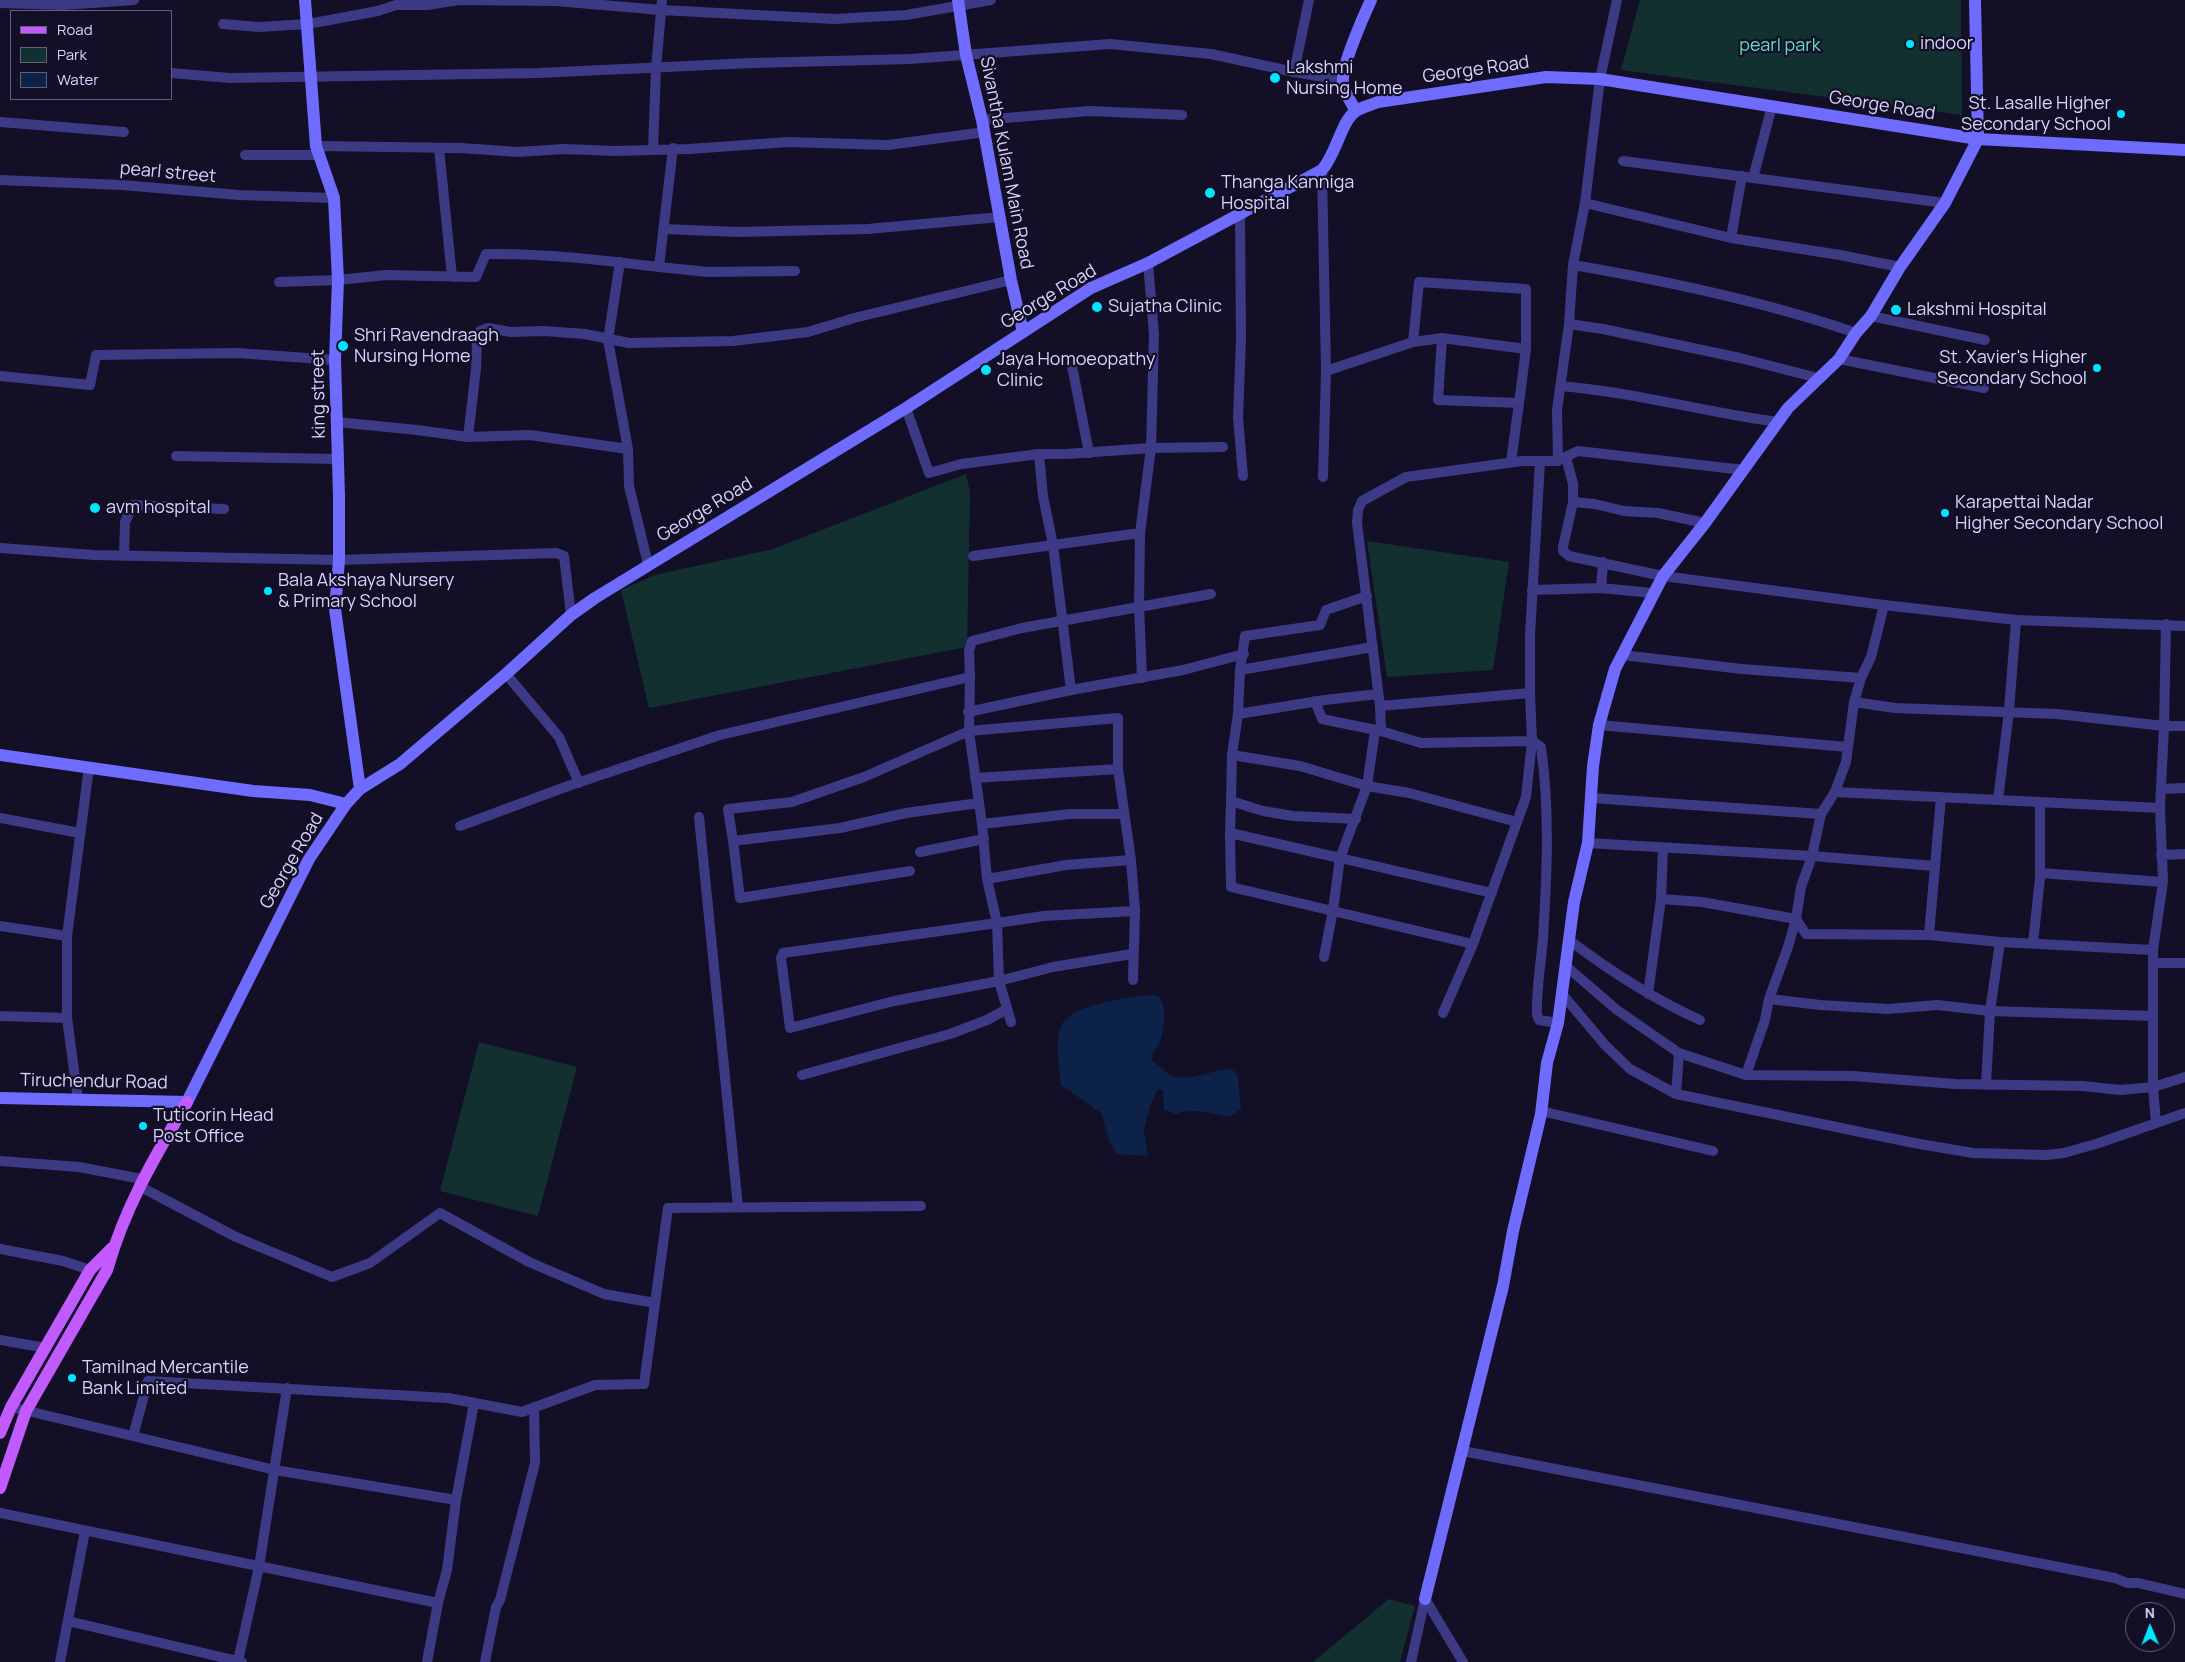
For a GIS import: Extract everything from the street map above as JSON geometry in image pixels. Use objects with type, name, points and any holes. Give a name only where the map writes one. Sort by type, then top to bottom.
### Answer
[{"type":"main road","points":[[0,1488],[26,1411],[107,1270],[114,1246],[140,1182],[186,1102]]},
{"type":"main road","points":[[0,1432],[11,1407],[90,1270],[114,1246]]},
{"type":"street","points":[[0,3],[52,8],[134,0]]},
{"type":"street","name":"king street","points":[[306,0],[310,77],[317,150],[334,198],[338,280],[335,360],[338,560],[335,609],[360,789]]},
{"type":"street","points":[[222,24],[259,27],[308,24],[378,11],[396,5],[427,5],[459,0],[661,5],[834,19],[906,15],[959,3],[991,0]]},
{"type":"street","points":[[1294,72],[1309,0]]},
{"type":"street","points":[[1356,111],[1345,92],[1342,80],[1356,33],[1372,0]]},
{"type":"street","points":[[1617,0],[1600,79],[1587,174],[1585,204],[1573,265],[1569,324],[1557,410],[1562,459],[1573,484],[1573,502],[1563,551],[1569,556],[1663,576],[1884,605],[2016,620],[2185,626]]},
{"type":"street","points":[[1410,1662],[1503,1286],[1513,1231],[1541,1111],[1547,1064],[1558,1022],[1574,902],[1588,843],[1593,766],[1599,725],[1615,668],[1663,576],[1705,523],[1788,408],[1839,359],[1856,333],[1871,316],[1900,268],[1945,203],[1978,139],[1975,0]]},
{"type":"street","name":"Sivantha Kulam Main Road","points":[[959,3],[966,55],[984,126],[1011,280],[1023,332]]},
{"type":"street","points":[[652,149],[661,5]]},
{"type":"street","points":[[172,73],[230,78],[539,74],[966,55],[1044,47],[1110,44],[1211,54],[1342,80]]},
{"type":"street","name":"George Road","points":[[186,1102],[309,859],[346,804],[360,789],[400,764],[506,674],[571,615],[648,564],[720,523],[906,408],[1091,288],[1148,263],[1240,213],[1285,192],[1322,170],[1331,160],[1346,122],[1356,111],[1378,102],[1546,77],[1600,79],[1978,139],[2185,150]]},
{"type":"street","points":[[1753,178],[1772,106]]},
{"type":"street","points":[[245,155],[317,150],[439,148],[518,152],[564,149],[615,151],[722,147],[788,142],[888,145],[984,126],[1090,111],[1182,115]]},
{"type":"street","points":[[0,122],[124,132]]},
{"type":"street","points":[[439,148],[452,277]]},
{"type":"street","points":[[659,267],[662,228],[673,148]]},
{"type":"street","points":[[1623,161],[1945,203]]},
{"type":"street","points":[[1322,170],[1326,371],[1323,477]]},
{"type":"street","points":[[1730,238],[1742,176]]},
{"type":"street","name":"pearl street","points":[[0,180],[122,185],[240,195],[334,198]]},
{"type":"street","points":[[1585,204],[1730,238],[1900,268]]},
{"type":"street","points":[[1240,213],[1241,340],[1238,418],[1243,476]]},
{"type":"street","points":[[662,228],[738,232],[868,229],[1000,217]]},
{"type":"street","points":[[279,282],[338,280],[386,275],[476,277],[486,254],[566,256],[708,272],[795,271]]},
{"type":"street","points":[[620,262],[608,340],[628,449],[630,486],[648,564]]},
{"type":"street","points":[[1142,678],[1139,606],[1140,533],[1150,448],[1154,334],[1148,263]]},
{"type":"street","points":[[1573,265],[1656,281],[1747,302],[1826,322],[1856,333]]},
{"type":"street","points":[[468,437],[476,368],[477,341],[480,331],[488,328],[511,332],[544,331],[585,334],[608,340],[639,343],[725,341],[808,332],[872,313],[1011,280]]},
{"type":"street","points":[[1413,342],[1419,282],[1526,289],[1526,349],[1511,462]]},
{"type":"street","points":[[1871,316],[1985,340]]},
{"type":"street","points":[[1569,324],[1603,329],[1740,358],[1818,378]]},
{"type":"street","points":[[1326,371],[1413,342],[1442,338],[1526,349]]},
{"type":"street","points":[[1442,338],[1438,400],[1519,403]]},
{"type":"street","points":[[0,376],[90,385],[96,355],[237,354],[335,360]]},
{"type":"street","points":[[1839,359],[1984,388]]},
{"type":"street","points":[[1072,366],[1089,453]]},
{"type":"street","points":[[1560,386],[1604,390],[1713,412],[1777,422]]},
{"type":"street","points":[[906,408],[929,473],[961,464],[1039,454],[1089,453],[1150,448],[1223,447]]},
{"type":"street","points":[[337,422],[468,437],[530,435],[628,449]]},
{"type":"street","points":[[1324,957],[1334,910],[1340,858],[1367,786],[1378,731],[1380,706],[1357,523],[1358,510],[1362,501],[1406,477],[1511,462],[1540,462],[1562,459],[1578,451],[1744,470]]},
{"type":"street","points":[[1039,454],[1043,496],[1053,545],[1071,690]]},
{"type":"street","points":[[176,456],[337,459]]},
{"type":"street","points":[[1443,1013],[1473,944],[1526,797],[1532,741],[1530,693],[1532,590],[1540,462]]},
{"type":"street","points":[[1573,502],[1624,511],[1658,513],[1705,523]]},
{"type":"street","points":[[124,556],[125,522],[132,505],[224,509]]},
{"type":"street","points":[[974,556],[1140,533]]},
{"type":"street","points":[[0,548],[124,556],[338,560],[556,553],[564,556],[571,615]]},
{"type":"street","points":[[1602,588],[1603,562]]},
{"type":"street","points":[[1532,590],[1602,588],[1653,594]]},
{"type":"street","points":[[1011,1022],[999,980],[997,923],[987,879],[984,840],[969,731],[969,651],[972,641],[989,635],[1210,594]]},
{"type":"street","points":[[1367,596],[1326,610],[1320,625],[1245,636],[1244,654],[1240,670],[1238,714],[1232,755],[1231,887],[1473,944]]},
{"type":"street","points":[[1746,1075],[1765,1020],[1769,999],[1788,948],[1796,919],[1801,887],[1812,856],[1821,814],[1834,792],[1846,762],[1854,702],[1861,678],[1871,657],[1884,605]]},
{"type":"street","points":[[1998,800],[2009,711],[2016,620]]},
{"type":"street","points":[[2156,1123],[2153,1087],[2153,950],[2163,882],[2160,808],[2166,624]]},
{"type":"street","points":[[1240,670],[1374,647]]},
{"type":"street","points":[[968,712],[1071,690],[1142,678],[1244,654]]},
{"type":"street","points":[[1622,655],[1742,669],[1861,678]]},
{"type":"street","points":[[506,674],[559,737],[579,783]]},
{"type":"street","points":[[460,826],[720,735],[970,677]]},
{"type":"street","points":[[1380,706],[1530,693]]},
{"type":"street","points":[[1238,714],[1378,694]]},
{"type":"street","points":[[1315,702],[1322,719],[1378,731],[1420,743],[1532,741],[1541,747],[1544,768],[1546,840],[1543,938],[1537,1015],[1539,1020],[1558,1022]]},
{"type":"street","points":[[1854,702],[1895,708],[2009,711],[2121,720],[2164,726],[2185,726]]},
{"type":"street","points":[[910,871],[740,898],[728,809],[792,802],[864,777],[969,731],[1118,718],[1118,769],[1131,860],[1134,911],[1133,980]]},
{"type":"street","points":[[1599,725],[1847,747]]},
{"type":"street","points":[[0,755],[253,790],[310,795],[346,804]]},
{"type":"street","points":[[1232,755],[1300,766],[1367,786],[1409,794],[1517,822]]},
{"type":"street","points":[[78,1100],[66,1018],[67,936],[89,767]]},
{"type":"street","points":[[976,778],[1118,769]]},
{"type":"street","points":[[2162,789],[2185,788]]},
{"type":"street","points":[[1834,792],[2160,808]]},
{"type":"street","points":[[1929,935],[1941,797]]},
{"type":"street","points":[[1592,798],[1821,814]]},
{"type":"street","points":[[1231,801],[1263,811],[1293,816],[1356,819]]},
{"type":"street","points":[[733,841],[840,828],[906,813],[979,803]]},
{"type":"street","points":[[2033,942],[2040,873],[2040,803]]},
{"type":"street","points":[[982,824],[1070,814],[1124,814]]},
{"type":"street","points":[[699,817],[738,1207]]},
{"type":"street","points":[[0,818],[80,833]]},
{"type":"street","points":[[1230,833],[1492,893]]},
{"type":"street","points":[[920,852],[984,840]]},
{"type":"street","points":[[1588,843],[1812,856],[1935,866]]},
{"type":"street","points":[[1648,994],[1661,899],[1663,848]]},
{"type":"street","points":[[2161,856],[2185,854]]},
{"type":"street","points":[[987,879],[1066,865],[1131,860]]},
{"type":"street","points":[[2040,873],[2163,882]]},
{"type":"street","points":[[1661,899],[1702,902],[1796,919],[1806,934],[1929,935],[2000,942],[2033,942],[2153,950]]},
{"type":"street","points":[[1132,954],[1053,967],[894,1001],[790,1028],[781,958],[783,953],[1044,916],[1134,911]]},
{"type":"street","points":[[0,926],[67,936]]},
{"type":"street","points":[[1569,940],[1648,994],[1700,1020]]},
{"type":"street","points":[[1986,1085],[1990,1011],[2000,942]]},
{"type":"street","points":[[2153,963],[2185,963]]},
{"type":"street","points":[[1566,966],[1617,1010],[1679,1053],[1746,1075],[1853,1076],[1986,1085],[2083,1086],[2120,1090],[2153,1087],[2185,1077]]},
{"type":"street","points":[[1562,994],[1606,1046],[1630,1069],[1676,1094],[1914,1143],[2000,1155],[2047,1155],[2064,1153],[2185,1113]]},
{"type":"street","points":[[1769,999],[1820,1005],[1888,1009],[1937,1005],[1990,1011],[2153,1016]]},
{"type":"street","points":[[802,1075],[950,1034],[987,1020],[1007,1009]]},
{"type":"street","points":[[0,1016],[66,1018]]},
{"type":"street","points":[[1676,1094],[1679,1053]]},
{"type":"street","name":"Tiruchendur Road","points":[[0,1098],[186,1102]]},
{"type":"street","points":[[1541,1111],[1713,1151]]},
{"type":"street","points":[[0,1161],[79,1167],[140,1182],[186,1212],[236,1237],[332,1277],[370,1263],[440,1214],[529,1262],[604,1294],[655,1302]]},
{"type":"street","points":[[133,1436],[148,1381],[448,1398],[522,1412],[595,1385],[644,1384],[668,1208],[921,1206]]},
{"type":"street","points":[[0,1249],[63,1262],[90,1270]]},
{"type":"street","points":[[0,1340],[46,1348]]},
{"type":"street","points":[[68,1622],[241,1661],[259,1566],[287,1388]]},
{"type":"street","points":[[427,1662],[438,1603],[447,1570],[456,1500],[474,1403]]},
{"type":"street","points":[[11,1407],[275,1470],[456,1500]]},
{"type":"street","points":[[485,1662],[496,1607],[500,1600],[535,1463],[534,1407]]},
{"type":"street","points":[[1463,1451],[2106,1576],[2127,1583],[2138,1583],[2185,1594]]},
{"type":"street","points":[[0,1513],[438,1603]]},
{"type":"street","points":[[60,1662],[85,1530]]},
{"type":"street","points":[[1425,1599],[1463,1662]]},
{"type":"green space","name":"pearl park","points":[[1640,0],[1961,0],[1962,115],[1621,70]]},
{"type":"green space","points":[[966,474],[970,492],[967,647],[649,708],[621,590],[655,575],[773,549]]},
{"type":"green space","points":[[1367,541],[1509,562],[1493,670],[1387,677]]},
{"type":"green space","points":[[479,1042],[577,1067],[538,1216],[440,1191]]},
{"type":"green space","points":[[1389,1599],[1415,1606],[1400,1662],[1313,1662]]},
{"type":"water","points":[[1144,995],[1157,996],[1163,1004],[1164,1010],[1164,1024],[1160,1042],[1152,1060],[1167,1073],[1183,1078],[1232,1069],[1238,1076],[1241,1109],[1229,1117],[1196,1111],[1176,1114],[1164,1110],[1163,1090],[1158,1089],[1150,1106],[1144,1130],[1148,1156],[1117,1154],[1110,1143],[1101,1113],[1061,1085],[1058,1038],[1062,1024],[1068,1017],[1077,1012],[1088,1007]]},
{"type":"place","name":"indoor","points":[[1910,44]]},
{"type":"place","name":"Lakshmi Nursing Home","points":[[1275,78]]},
{"type":"place","name":"St. Lasalle Higher Secondary School","points":[[2121,114]]},
{"type":"place","name":"Thanga Kanniga Hospital","points":[[1210,193]]},
{"type":"place","name":"Sujatha Clinic","points":[[1097,307]]},
{"type":"place","name":"Lakshmi Hospital","points":[[1896,310]]},
{"type":"place","name":"Shri Ravendraagh Nursing Home","points":[[343,346]]},
{"type":"place","name":"St. Xavier's Higher Secondary School","points":[[2097,368]]},
{"type":"place","name":"Jaya Homoeopathy Clinic","points":[[986,370]]},
{"type":"place","name":"avm hospital","points":[[95,508]]},
{"type":"place","name":"Karapettai Nadar Higher Secondary School","points":[[1945,513]]},
{"type":"place","name":"Bala Akshaya Nursery & Primary School","points":[[268,591]]},
{"type":"place","name":"Tuticorin Head Post Office","points":[[143,1126]]},
{"type":"place","name":"Tamilnad Mercantile Bank Limited","points":[[72,1378]]}]
